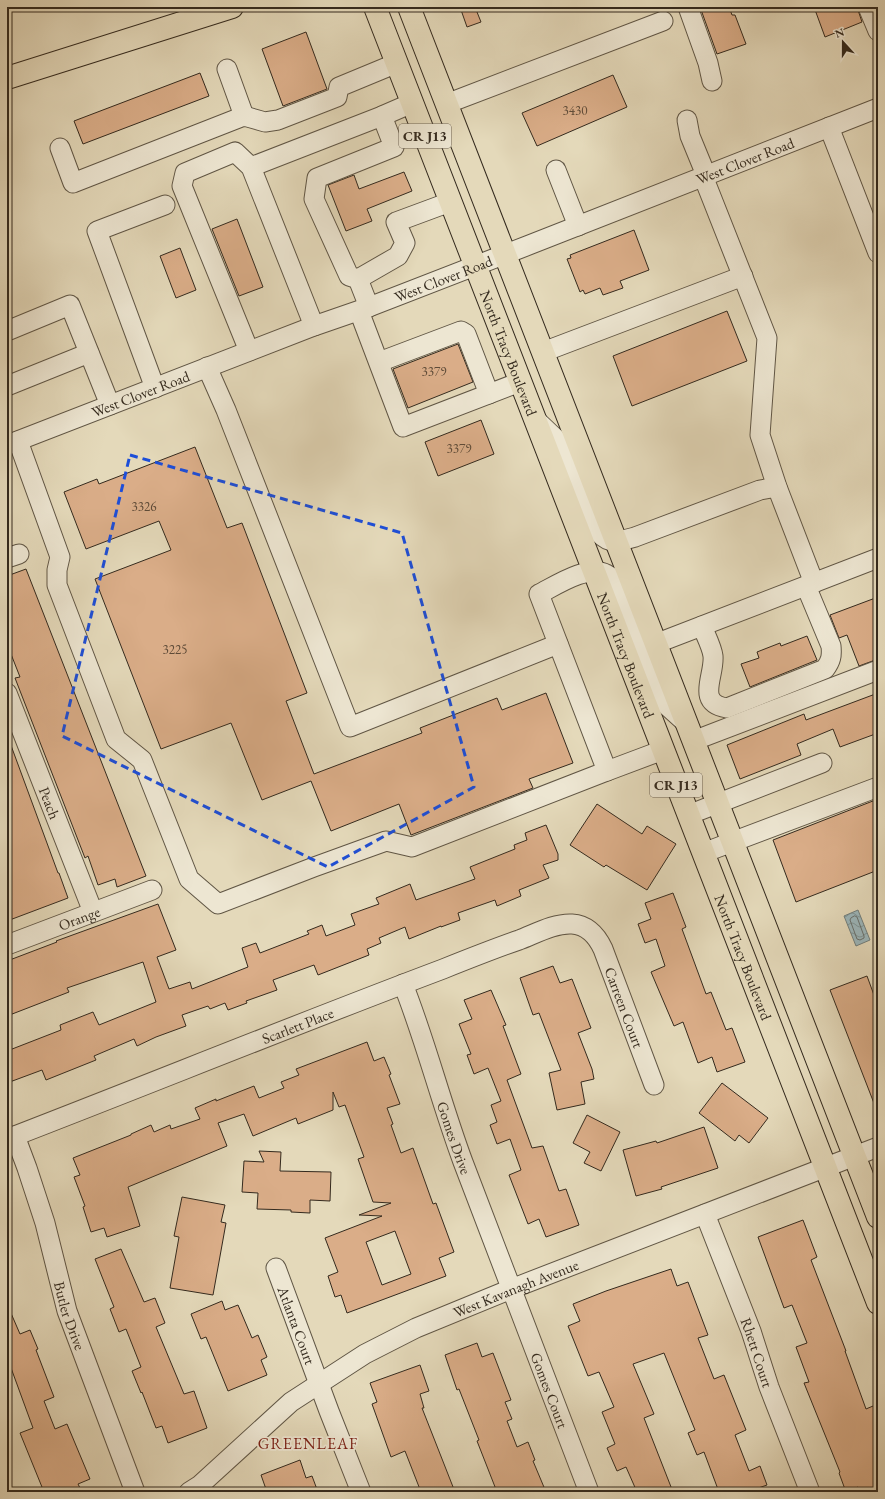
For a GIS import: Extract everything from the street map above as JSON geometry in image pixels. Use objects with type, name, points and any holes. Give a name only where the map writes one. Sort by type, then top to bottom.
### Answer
[{"type":"main road","points":[[7,78],[232,7]]},
{"type":"main road","name":"North Tracy Boulevard","points":[[375,7],[878,1303]]},
{"type":"main road","name":"North Tracy Boulevard","points":[[409,7],[878,1217]]},
{"type":"street","points":[[688,7],[708,63],[712,81]]},
{"type":"street","points":[[868,7],[878,31]]},
{"type":"street","points":[[446,104],[663,21]]},
{"type":"street","points":[[60,148],[73,183],[244,116],[265,122],[278,120],[337,97],[339,87],[397,63]]},
{"type":"street","points":[[227,69],[244,116]]},
{"type":"street","points":[[251,166],[412,103]]},
{"type":"street","name":"West Clover Road","points":[[12,443],[314,326],[364,309],[878,108]]},
{"type":"street","points":[[382,116],[394,147],[317,178],[314,199],[349,276],[358,279],[398,256],[405,242],[396,222],[450,202]]},
{"type":"street","points":[[687,120],[690,136],[704,175],[768,338],[760,435],[831,646],[832,654],[830,662],[825,669],[727,708],[720,707],[714,704],[709,696],[708,686],[713,656],[702,626]]},
{"type":"street","points":[[829,127],[878,253]]},
{"type":"street","points":[[249,351],[182,186],[185,173],[235,152],[251,166],[314,326]]},
{"type":"street","points":[[556,170],[578,226]]},
{"type":"street","points":[[155,388],[97,231],[165,205]]},
{"type":"street","points":[[543,352],[743,276]]},
{"type":"street","points":[[358,279],[364,309],[379,362],[403,426],[520,382]]},
{"type":"street","points":[[7,331],[70,305],[110,405]]},
{"type":"street","points":[[379,362],[461,332],[466,334],[489,394]]},
{"type":"street","points":[[7,386],[89,353]]},
{"type":"street","points":[[207,367],[226,410],[272,532],[291,576],[350,727],[558,644]]},
{"type":"street","points":[[534,418],[555,438],[560,445],[592,525],[601,536],[616,543],[635,538],[760,490],[777,487]]},
{"type":"street","points":[[12,443],[60,557],[57,570],[57,585],[116,739],[142,760],[189,879],[218,904],[386,841],[412,847],[663,750]]},
{"type":"street","points":[[655,644],[878,558]]},
{"type":"street","points":[[607,772],[539,594],[575,576],[594,572],[606,574],[613,579],[661,697],[689,732],[878,670]]},
{"type":"street","name":"Peach","points":[[7,693],[93,912]]},
{"type":"street","points":[[688,815],[822,763]]},
{"type":"street","points":[[703,853],[878,787]]},
{"type":"street","name":"Orange","points":[[7,945],[152,890]]},
{"type":"street","name":"Scarlett Place","points":[[11,1138],[403,984],[553,927],[572,924],[582,927],[590,932]]},
{"type":"street","name":"Carreen Court","points":[[590,932],[598,939],[603,949],[654,1086]]},
{"type":"street","name":"Gomes Drive","points":[[403,984],[425,1042],[448,1122],[512,1289]]},
{"type":"street","name":"Butler Drive","points":[[11,1138],[27,1168],[45,1223],[67,1311],[135,1492]]},
{"type":"street","name":"West Kavanagh Avenue","points":[[190,1492],[200,1485],[291,1402],[318,1383],[365,1354],[416,1328],[512,1289],[878,1147]]},
{"type":"street","name":"Rhett Court","points":[[705,1214],[751,1331],[769,1387],[810,1492]]},
{"type":"street","name":"Atlanta Court","points":[[276,1268],[318,1383],[361,1492]]},
{"type":"street","name":"Gomes Court","points":[[512,1289],[589,1492]]},
{"type":"highlighted area","points":[[130,455],[402,533],[474,787],[328,867],[62,736]]},
{"type":"water","points":[[858,910],[870,940],[856,946],[844,916]]},
{"type":"building","points":[[460,7],[475,7],[481,22],[467,27]]},
{"type":"building","points":[[700,7],[729,7],[732,15],[735,15],[746,44],[717,54]]},
{"type":"building","points":[[814,7],[857,7],[862,22],[825,37]]},
{"type":"building","points":[[306,32],[327,89],[283,106],[262,49]]},
{"type":"building","points":[[200,73],[209,96],[83,144],[74,121]]},
{"type":"building","points":[[613,75],[627,107],[537,146],[522,113]]},
{"type":"building","points":[[404,172],[412,191],[367,209],[372,221],[346,231],[328,185],[354,175],[359,189]]},
{"type":"building","points":[[237,219],[263,287],[239,296],[212,229]]},
{"type":"building","points":[[634,230],[649,270],[620,281],[623,288],[603,295],[600,288],[585,294],[583,290],[580,292],[567,259],[571,258],[570,255]]},
{"type":"building","points":[[180,248],[196,290],[176,298],[160,256]]},
{"type":"building","points":[[727,311],[747,361],[632,406],[613,356]]},
{"type":"building","points":[[458,344],[473,382],[408,408],[393,369]]},
{"type":"building","points":[[481,420],[494,454],[438,476],[425,442]]},
{"type":"building","points":[[195,447],[227,528],[242,523],[307,693],[286,701],[314,774],[422,733],[420,728],[497,698],[502,710],[546,693],[573,763],[529,779],[533,788],[411,835],[399,804],[331,831],[311,781],[262,800],[231,723],[161,749],[95,579],[171,550],[159,521],[86,549],[64,492],[97,479],[99,484]]},
{"type":"building","points":[[26,569],[146,876],[117,887],[115,879],[98,885],[88,856],[85,858],[15,678],[20,677],[7,644],[7,576]]},
{"type":"building","points":[[878,597],[878,659],[859,666],[847,635],[839,638],[830,615]]},
{"type":"building","points":[[807,636],[817,660],[750,687],[741,664],[759,658],[757,652],[780,643],[781,646]]},
{"type":"building","points":[[878,693],[878,733],[840,747],[833,729],[797,744],[801,755],[740,779],[727,745],[804,714],[806,720]]},
{"type":"building","points":[[7,740],[9,740],[68,898],[7,921]]},
{"type":"building","points":[[878,799],[878,870],[796,902],[773,840]]},
{"type":"building","points":[[597,804],[642,834],[647,826],[676,844],[647,890],[606,865],[604,867],[570,845]]},
{"type":"building","points":[[546,825],[558,854],[558,860],[543,865],[549,878],[519,890],[521,896],[497,906],[495,900],[458,913],[460,920],[409,939],[405,927],[379,938],[381,943],[367,949],[369,955],[318,975],[314,965],[273,980],[277,990],[246,1001],[247,1003],[228,1010],[225,1003],[210,1009],[208,1006],[182,1015],[186,1026],[137,1046],[134,1039],[94,1056],[96,1060],[46,1080],[42,1070],[7,1083],[7,1051],[61,1030],[60,1025],[93,1012],[99,1025],[156,1002],[143,962],[67,988],[69,992],[7,1016],[7,961],[57,942],[56,941],[158,904],[176,950],[157,957],[169,989],[190,982],[192,989],[248,967],[242,948],[256,943],[260,953],[309,934],[307,931],[322,925],[326,936],[355,925],[351,914],[379,904],[376,898],[410,884],[416,900],[475,879],[470,867],[515,849],[514,845],[527,840],[525,833]]},
{"type":"building","points":[[673,893],[686,927],[682,929],[706,994],[711,992],[726,1030],[732,1028],[745,1062],[717,1072],[712,1057],[698,1063],[683,1022],[674,1026],[651,972],[665,966],[656,939],[645,943],[638,924],[651,919],[645,903]]},
{"type":"building","points":[[553,966],[560,983],[572,979],[591,1028],[578,1033],[592,1069],[594,1079],[581,1082],[585,1104],[557,1110],[549,1073],[561,1070],[539,1013],[533,1015],[520,978]]},
{"type":"building","points":[[867,976],[878,1006],[878,1111],[830,990]]},
{"type":"building","points":[[491,990],[506,1025],[503,1026],[521,1074],[507,1080],[532,1148],[543,1146],[559,1191],[566,1189],[579,1225],[546,1237],[539,1219],[528,1224],[509,1175],[521,1170],[510,1139],[497,1144],[490,1125],[497,1122],[491,1105],[501,1101],[488,1068],[474,1074],[467,1055],[471,1054],[459,1024],[472,1019],[464,1000]]},
{"type":"building","points":[[367,1042],[374,1061],[384,1057],[400,1104],[387,1108],[393,1124],[391,1125],[401,1153],[413,1148],[433,1204],[436,1203],[454,1252],[439,1258],[446,1276],[347,1313],[341,1295],[335,1297],[328,1276],[338,1272],[325,1238],[382,1216],[359,1215],[391,1203],[373,1202],[358,1159],[364,1157],[345,1105],[339,1107],[333,1092],[333,1110],[298,1124],[296,1118],[253,1136],[244,1114],[218,1123],[227,1146],[128,1187],[140,1226],[107,1237],[104,1228],[91,1232],[83,1207],[85,1206],[74,1177],[80,1175],[73,1158],[131,1135],[151,1125],[154,1132],[170,1125],[171,1129],[200,1119],[195,1108],[254,1086],[259,1098],[284,1088],[281,1082],[299,1075],[296,1069]],"holes":[[[395,1231],[411,1274],[382,1285],[366,1242]]]},
{"type":"building","points":[[722,1083],[768,1118],[749,1143],[739,1135],[735,1141],[699,1113]]},
{"type":"building","points":[[587,1115],[620,1132],[601,1171],[584,1163],[590,1152],[573,1143]]},
{"type":"building","points":[[704,1127],[718,1168],[661,1187],[662,1189],[636,1196],[623,1150],[656,1141],[657,1143]]},
{"type":"building","points":[[259,1151],[281,1152],[280,1171],[331,1172],[330,1201],[310,1200],[310,1213],[291,1212],[291,1210],[257,1209],[258,1193],[242,1192],[244,1161],[264,1162]]},
{"type":"building","points":[[182,1197],[225,1205],[221,1222],[226,1223],[213,1295],[170,1288],[179,1237],[174,1236]]},
{"type":"building","points":[[803,1220],[817,1257],[811,1260],[846,1351],[866,1409],[873,1406],[878,1419],[878,1492],[860,1492],[858,1487],[846,1492],[839,1473],[840,1472],[804,1383],[809,1382],[796,1347],[807,1343],[792,1305],[784,1308],[758,1237]]},
{"type":"building","points":[[121,1249],[144,1302],[155,1298],[165,1323],[156,1327],[184,1394],[194,1391],[207,1428],[168,1443],[162,1426],[156,1428],[132,1371],[141,1367],[126,1329],[119,1332],[110,1309],[114,1307],[95,1259]]},
{"type":"building","points":[[671,1269],[677,1286],[688,1282],[708,1335],[698,1338],[714,1379],[724,1375],[746,1430],[735,1435],[749,1471],[760,1466],[767,1485],[747,1492],[719,1492],[704,1452],[697,1455],[688,1433],[695,1430],[664,1353],[633,1364],[654,1414],[644,1418],[673,1492],[637,1492],[626,1467],[617,1471],[607,1448],[615,1444],[602,1412],[614,1407],[599,1372],[588,1376],[568,1326],[580,1321],[573,1304]]},
{"type":"building","points":[[222,1301],[225,1310],[238,1305],[252,1338],[258,1335],[267,1357],[261,1360],[267,1375],[228,1391],[206,1337],[201,1339],[191,1314]]},
{"type":"building","points":[[7,1304],[20,1334],[30,1330],[38,1349],[36,1350],[54,1397],[44,1401],[55,1429],[67,1424],[90,1479],[78,1484],[82,1492],[44,1492],[20,1433],[33,1428],[7,1357]]},
{"type":"building","points":[[477,1343],[482,1357],[493,1353],[511,1400],[505,1402],[512,1419],[507,1421],[517,1447],[528,1442],[535,1460],[533,1461],[546,1492],[497,1492],[477,1441],[479,1440],[459,1389],[457,1390],[445,1355]]},
{"type":"building","points":[[420,1365],[429,1391],[420,1394],[424,1408],[422,1408],[455,1492],[421,1492],[405,1451],[391,1457],[372,1404],[377,1402],[370,1383]]},
{"type":"building","points":[[300,1460],[306,1478],[312,1476],[318,1492],[267,1492],[261,1475]]},
{"type":"district","name":"GREENLEAF","points":[[308,1443]]}]
